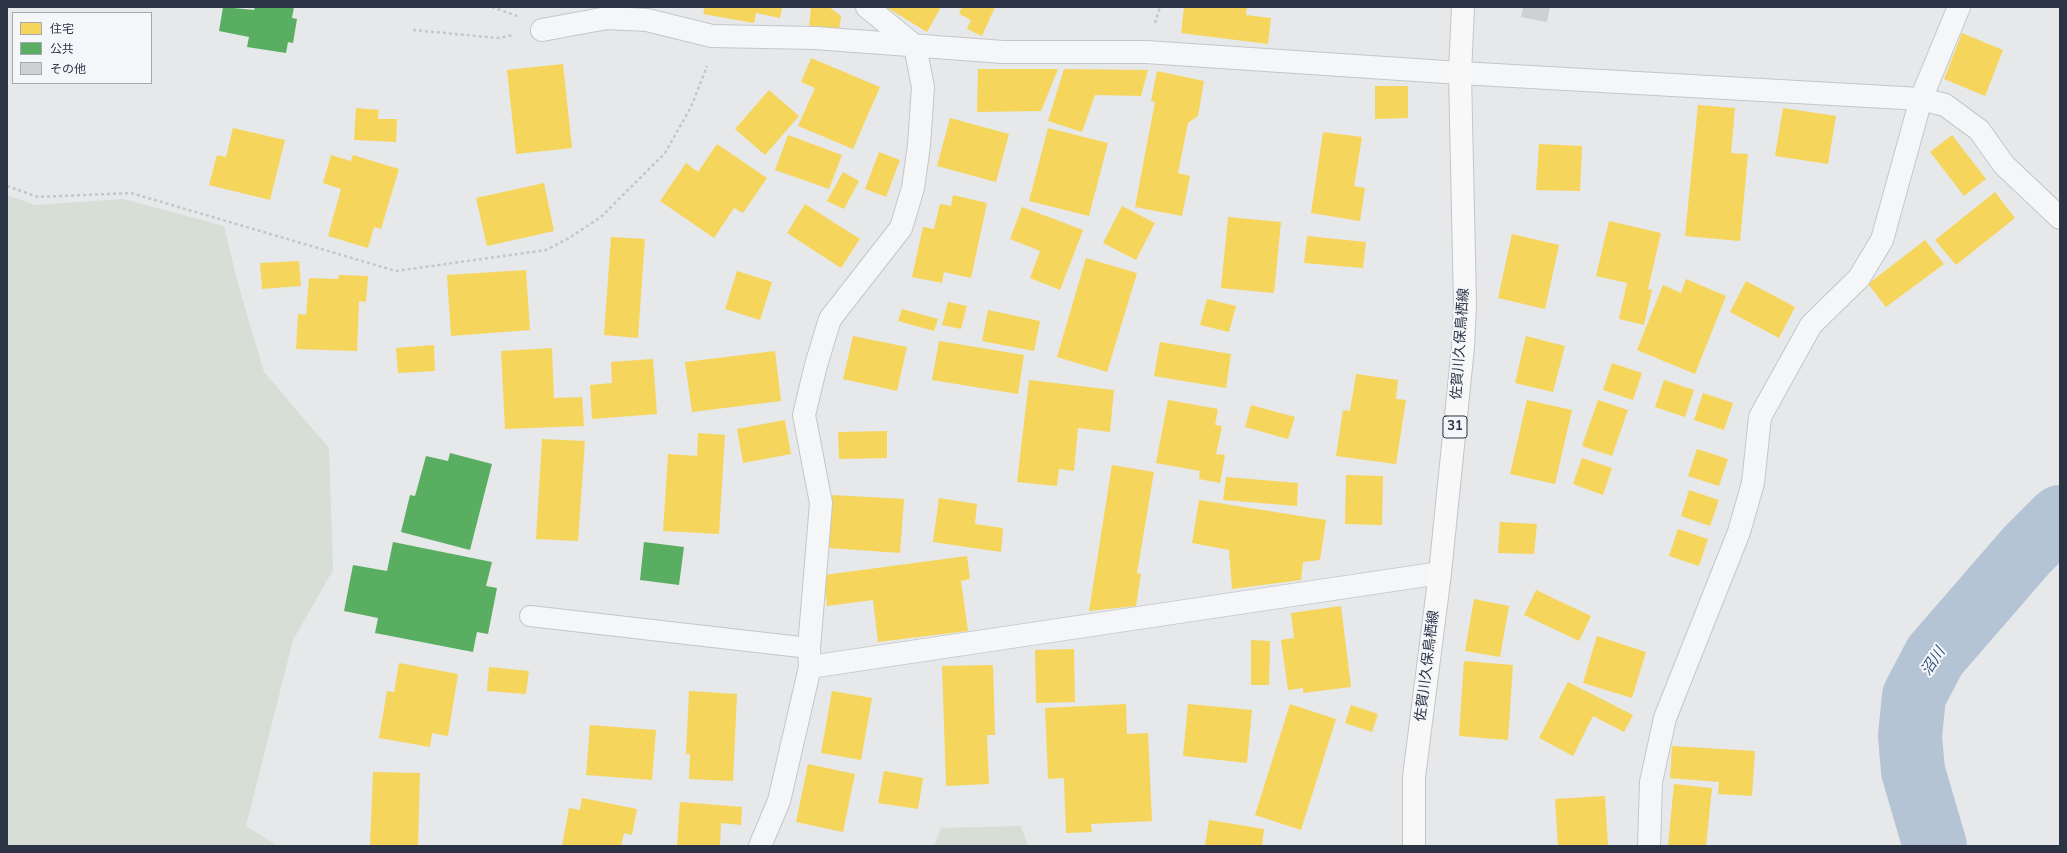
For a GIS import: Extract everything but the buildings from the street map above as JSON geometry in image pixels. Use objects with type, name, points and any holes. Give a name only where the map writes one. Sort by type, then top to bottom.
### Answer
[{"type":"main road","name":"佐賀川久保鳥栖線","points":[[1414,846],[1414,777],[1440,573],[1463,348],[1466,304],[1460,73],[1463,7]]},
{"type":"street","points":[[760,846],[779,801],[810,657],[821,503],[804,415],[816,365],[830,319],[901,228],[913,188],[919,146],[923,87],[915,46],[867,7]]},
{"type":"street","points":[[1649,846],[1651,782],[1665,718],[1739,532],[1753,483],[1760,417],[1811,325],[1859,278],[1882,240],[1921,99],[1959,7]]},
{"type":"street","points":[[542,30],[607,18],[647,20],[719,36],[815,38],[1003,52],[1146,52],[1460,73],[1921,99],[1945,105],[1979,130],[2004,165],[2060,218]]},
{"type":"street","points":[[810,657],[1440,573]]},
{"type":"lane","points":[[530,616],[810,657]]},
{"type":"path","points":[[413,30],[498,38],[542,30]]},
{"type":"path","points":[[7,186],[38,197],[131,193],[396,271],[546,250],[570,238],[601,217],[665,153],[691,106],[719,36]]},
{"type":"shaded area","points":[[7,195],[35,205],[123,199],[224,226],[238,284],[264,372],[329,448],[333,570],[293,640],[246,826],[278,846],[7,846]]},
{"type":"shaded area","points":[[1021,826],[1028,846],[934,846],[941,828]]},
{"type":"waterway","name":"沼川","points":[[1935,846],[1913,771],[1910,736],[1914,696],[1935,656],[2026,551],[2060,517]]}]
